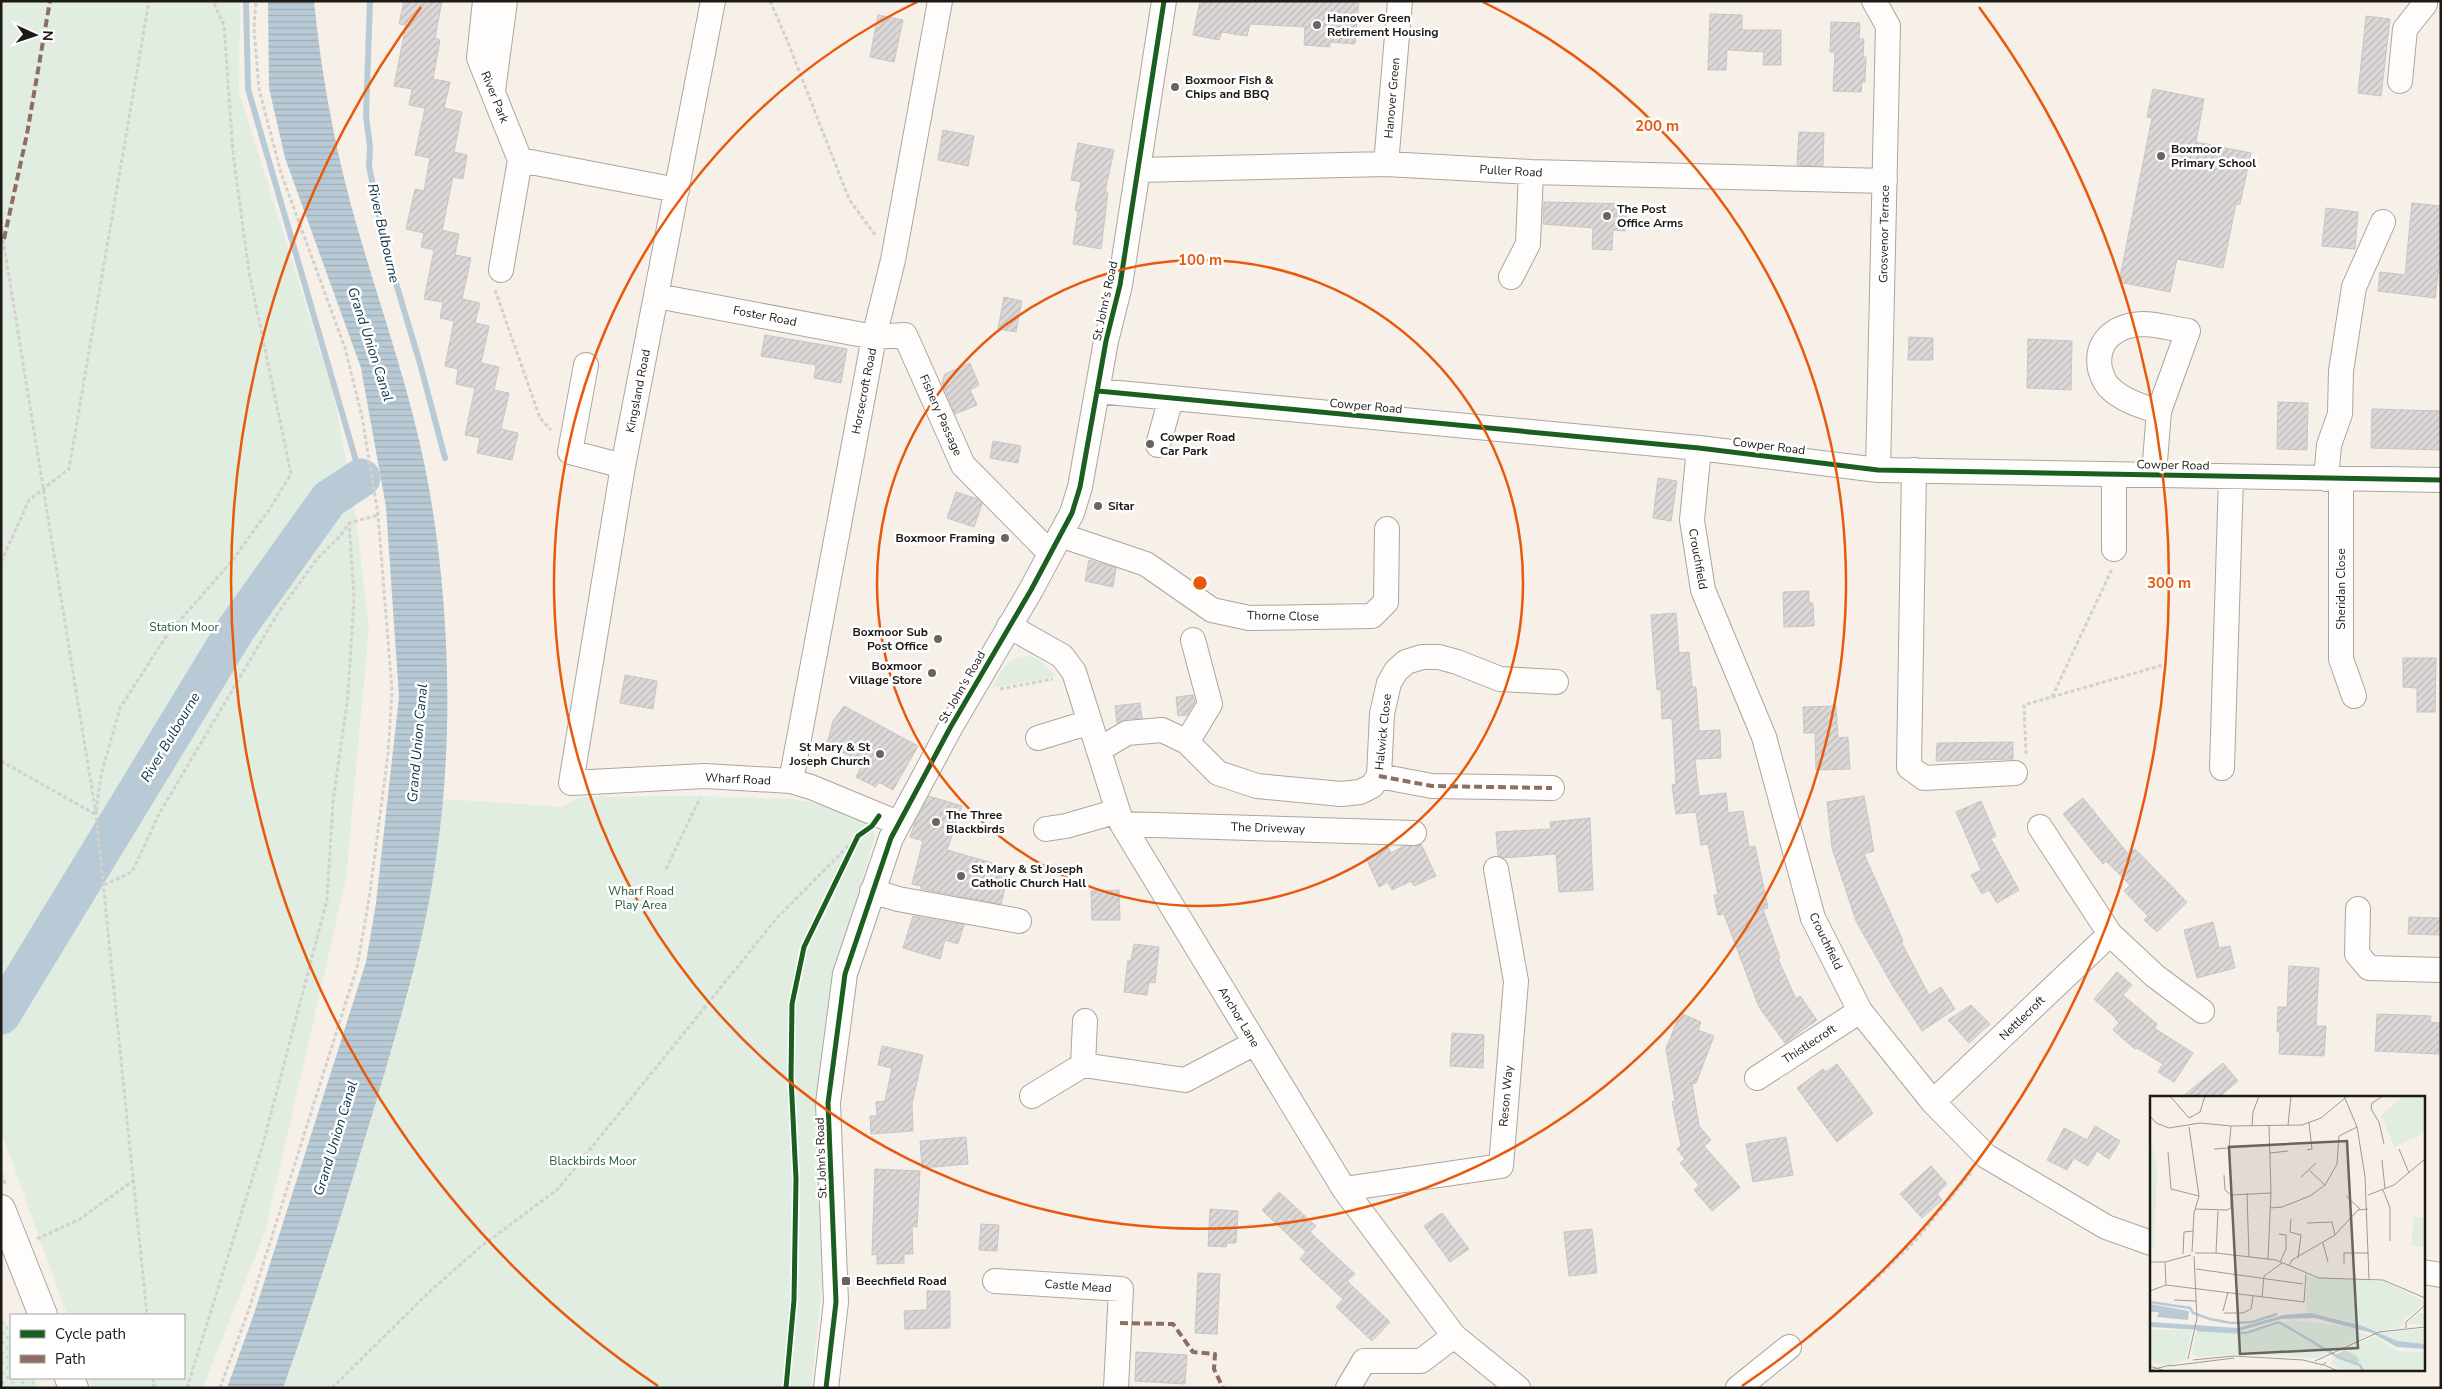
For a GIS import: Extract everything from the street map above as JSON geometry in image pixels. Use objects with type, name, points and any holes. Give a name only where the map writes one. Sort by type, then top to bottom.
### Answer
[{"type":"main road","points":[[1,1209],[43,1314]]},
{"type":"street","name":"River Park","points":[[485,1],[479,58],[520,160]]},
{"type":"street","points":[[493,93],[505,1]]},
{"type":"street","name":"Kingsland Road","points":[[571,783],[623,466],[713,1]]},
{"type":"street","name":"Horsecroft Road","points":[[791,781],[874,337],[893,260],[940,1]]},
{"type":"street","name":"St. John's Road","points":[[826,1388],[836,1302],[828,1103],[844,974],[872,891],[889,820],[968,697],[1072,513],[1080,487],[1108,333],[1120,285],[1164,1]]},
{"type":"street","name":"Hanover Green","points":[[1386,164],[1400,1]]},
{"type":"street","name":"Grosvenor Terrace","points":[[1874,1],[1888,26],[1878,470]]},
{"type":"street","points":[[2400,81],[2406,29],[2430,5]]},
{"type":"street","points":[[501,270],[520,160],[676,190]]},
{"type":"street","name":"Puller Road","points":[[1138,170],[1386,164],[1531,172],[1885,181]]},
{"type":"street","points":[[1511,277],[1528,244],[1531,172]]},
{"type":"street","name":"Sheridan Close","points":[[2354,696],[2341,659],[2334,479],[2329,445],[2340,414],[2341,372],[2354,287],[2384,222]]},
{"type":"street","name":"Foster Road","points":[[657,296],[874,337]]},
{"type":"street","name":"Fishery Passage","points":[[874,337],[905,335],[963,464],[1056,544]]},
{"type":"street","points":[[586,365],[570,452],[623,466]]},
{"type":"street","name":"Cowper Road","points":[[1098,391],[1699,448],[1878,470],[2441,480]]},
{"type":"street","points":[[1158,445],[1170,398]]},
{"type":"street","points":[[2154,474],[2159,411]]},
{"type":"street","name":"Crouchfield","points":[[1699,448],[1692,520],[1703,590],[1764,737],[1813,918],[1860,1011],[1933,1102],[1986,1156],[2106,1227],[2150,1243]]},
{"type":"street","points":[[1914,470],[1909,767],[1924,778],[2014,773]]},
{"type":"street","points":[[2114,474],[2114,549]]},
{"type":"street","points":[[2222,768],[2230,477]]},
{"type":"street","name":"Thorne Close","points":[[1056,544],[1146,564],[1212,610],[1249,618],[1372,616],[1386,602],[1387,529]]},
{"type":"street","name":"Anchor Lane","points":[[1009,626],[1062,656],[1074,672],[1120,817],[1344,1190],[1454,1336],[1518,1388]]},
{"type":"street","points":[[1187,742],[1210,704],[1194,640]]},
{"type":"street","name":"Halwick Close","points":[[1100,749],[1127,733],[1162,730],[1187,742],[1218,773],[1257,786],[1341,794],[1360,792],[1372,786],[1378,776],[1382,714],[1389,683],[1396,671],[1406,662],[1422,657],[1439,657],[1500,679],[1556,682]]},
{"type":"street","points":[[1038,738],[1090,722]]},
{"type":"street","name":"Wharf Road","points":[[571,783],[705,776],[791,781],[811,787],[889,820]]},
{"type":"street","points":[[1378,776],[1432,786],[1552,788]]},
{"type":"street","name":"The Driveway","points":[[1046,829],[1120,817],[1414,833]]},
{"type":"street","points":[[2040,828],[2110,934],[2155,976],[2202,1011]]},
{"type":"street","name":"Reson Way","points":[[1344,1190],[1501,1166],[1516,981],[1496,869]]},
{"type":"street","points":[[872,891],[898,899],[1019,921]]},
{"type":"street","points":[[2358,909],[2357,954],[2369,968],[2441,970]]},
{"type":"street","name":"Nettlecroft","points":[[1933,1102],[2110,934]]},
{"type":"street","name":"Thistlecroft","points":[[1758,1078],[1860,1011]]},
{"type":"street","points":[[1083,1065],[1085,1021]]},
{"type":"street","points":[[1032,1096],[1083,1065],[1185,1080],[1255,1043]]},
{"type":"street","points":[[2424,1272],[2441,1275]]},
{"type":"street","name":"Castle Mead","points":[[996,1281],[1121,1289],[1116,1388]]},
{"type":"street","points":[[1348,1388],[1364,1362],[1421,1361],[1454,1336]]},
{"type":"street","points":[[1738,1388],[1789,1347]]},
{"type":"path","points":[[1,562],[30,500],[68,470],[149,1]]},
{"type":"path","points":[[96,814],[101,775],[120,708],[168,635],[232,561],[269,510],[291,474],[249,272],[233,153],[224,25],[213,1]]},
{"type":"path","points":[[220,1388],[249,1310],[357,967],[369,899],[388,754],[392,691],[378,515],[362,417],[345,348],[281,174],[259,90],[254,28],[256,1]]},
{"type":"path","points":[[770,1],[849,199],[893,260]]},
{"type":"path","points":[[1,227],[45,488],[96,814],[147,1314]]},
{"type":"path","points":[[501,270],[493,283],[540,418],[570,452]]},
{"type":"path","points":[[104,885],[132,872],[159,814],[278,613],[317,559],[341,535],[348,523],[378,515]]},
{"type":"path","points":[[186,1388],[263,1144],[327,900],[333,800],[348,696],[354,597],[348,523]]},
{"type":"path","points":[[2052,698],[2115,562],[2114,549]]},
{"type":"path","points":[[2014,773],[2026,767],[2024,705],[2163,665]]},
{"type":"path","points":[[968,697],[992,690],[1050,680],[1074,672]]},
{"type":"path","points":[[1,761],[96,814]]},
{"type":"path","points":[[666,869],[700,800],[705,776]]},
{"type":"path","points":[[332,1388],[426,1294],[479,1248],[558,1188],[776,919],[858,836],[872,826],[889,820]]},
{"type":"path","points":[[850,853],[858,836]]},
{"type":"path","points":[[1789,1347],[1807,1339],[1875,1280],[1915,1241],[1986,1156]]},
{"type":"path","points":[[36,1240],[80,1219],[134,1180]]},
{"type":"green space","name":"Station Moor","points":[[1,1],[240,1],[239,92],[333,392],[354,503],[369,626],[346,879],[265,1232],[203,1388],[92,1388],[89,1379],[185,1379],[185,1314],[67,1314],[1,1131]]},
{"type":"green space","points":[[1028,656],[1040,660],[1056,676],[992,688],[1005,666],[1014,659]]},
{"type":"green space","name":"Blackbirds Moor","points":[[691,796],[795,799],[837,809],[872,826],[875,835],[836,971],[816,1102],[822,1286],[811,1388],[283,1388],[349,1192],[411,986],[436,864],[443,799],[563,807],[579,797]]},
{"type":"green space","points":[[1,1314],[10,1331],[10,1379],[34,1379],[39,1388],[1,1388]]},
{"type":"water","name":"Grand Union Canal","points":[[268,1],[314,1],[328,104],[339,155],[360,238],[409,401],[425,467],[440,564],[447,666],[447,717],[441,818],[435,866],[424,926],[393,1044],[320,1282],[283,1388],[227,1388],[254,1314],[366,962],[376,903],[399,697],[386,507],[361,368],[285,158],[269,88]]},
{"type":"building","points":[[404,1],[442,1],[435,38],[440,40],[433,79],[450,82],[444,108],[462,112],[454,152],[467,155],[463,179],[453,177],[442,230],[459,234],[455,255],[471,258],[462,299],[480,303],[475,323],[489,326],[481,363],[499,367],[494,390],[509,393],[501,429],[518,433],[512,460],[477,453],[480,438],[465,435],[475,388],[456,384],[458,369],[445,366],[454,321],[440,318],[443,302],[424,299],[434,250],[421,247],[424,233],[406,229],[415,189],[424,191],[430,158],[415,155],[425,108],[409,105],[412,89],[394,86],[406,25],[399,24]]},
{"type":"building","name":"Hanover Green Retirement Housing","points":[[1200,1],[1359,1],[1355,44],[1330,42],[1330,47],[1304,45],[1305,27],[1250,24],[1247,36],[1222,32],[1219,40],[1193,35]]},
{"type":"building","points":[[1710,14],[1742,15],[1742,30],[1781,30],[1781,65],[1763,65],[1764,52],[1727,50],[1726,70],[1708,70]]},
{"type":"building","points":[[878,15],[903,20],[894,62],[870,57]]},
{"type":"building","points":[[2366,16],[2390,19],[2381,96],[2358,93]]},
{"type":"building","points":[[1831,22],[1860,23],[1859,39],[1864,39],[1863,57],[1866,57],[1865,82],[1862,82],[1861,92],[1833,91],[1835,52],[1830,52]]},
{"type":"building","points":[[2153,89],[2204,99],[2196,142],[2251,153],[2240,204],[2236,204],[2223,268],[2177,259],[2170,292],[2119,282],[2152,118],[2147,117]]},
{"type":"building","points":[[943,130],[974,136],[968,166],[938,160]]},
{"type":"building","points":[[1799,132],[1824,133],[1823,166],[1797,165]]},
{"type":"building","points":[[1078,143],[1114,150],[1105,192],[1108,192],[1101,249],[1073,244],[1078,211],[1075,210],[1081,182],[1071,180]]},
{"type":"building","points":[[1544,202],[1627,204],[1625,231],[1613,230],[1612,250],[1592,249],[1593,228],[1543,224]]},
{"type":"building","points":[[2412,203],[2441,206],[2441,253],[2435,298],[2378,291],[2380,272],[2405,275]]},
{"type":"building","points":[[2326,208],[2358,212],[2355,249],[2322,246]]},
{"type":"building","points":[[1004,297],[1022,301],[1016,332],[998,329]]},
{"type":"building","points":[[765,335],[847,349],[841,383],[814,378],[816,365],[761,356]]},
{"type":"building","points":[[1909,337],[1933,338],[1933,360],[1908,360]]},
{"type":"building","points":[[2028,339],[2072,341],[2071,390],[2027,388]]},
{"type":"building","points":[[970,363],[979,385],[970,390],[977,405],[955,414],[942,383],[945,374]]},
{"type":"building","points":[[2278,402],[2308,403],[2307,450],[2277,449]]},
{"type":"building","points":[[2372,409],[2441,411],[2441,450],[2371,448]]},
{"type":"building","points":[[993,441],[1021,446],[1018,463],[990,458]]},
{"type":"building","points":[[1658,478],[1677,481],[1671,521],[1653,518]]},
{"type":"building","points":[[956,492],[978,499],[982,504],[974,527],[947,518]]},
{"type":"building","points":[[1089,560],[1116,568],[1113,587],[1085,581]]},
{"type":"building","points":[[1809,591],[1809,603],[1813,603],[1814,626],[1784,627],[1783,592]]},
{"type":"building","points":[[1676,613],[1679,653],[1689,652],[1692,687],[1696,687],[1699,731],[1720,730],[1721,758],[1695,759],[1699,796],[1726,793],[1728,813],[1743,811],[1749,847],[1755,846],[1768,908],[1763,909],[1780,958],[1778,959],[1796,999],[1800,996],[1817,1020],[1785,1043],[1759,1007],[1724,914],[1718,915],[1714,895],[1718,895],[1708,844],[1701,845],[1696,812],[1676,814],[1672,785],[1676,784],[1672,718],[1662,719],[1661,689],[1657,690],[1651,615]]},
{"type":"building","points":[[2403,658],[2436,658],[2435,712],[2417,712],[2417,688],[2403,687]]},
{"type":"building","points":[[625,675],[657,681],[653,709],[620,703]]},
{"type":"building","points":[[1193,695],[1195,702],[1187,715],[1178,716],[1176,697]]},
{"type":"building","points":[[1140,703],[1142,718],[1126,719],[1117,723],[1115,706]]},
{"type":"building","name":"St Mary & St Joseph Church","points":[[844,706],[918,746],[893,790],[879,782],[876,787],[856,777],[863,763],[827,744],[833,721]]},
{"type":"building","points":[[1836,706],[1838,738],[1848,737],[1850,769],[1816,770],[1815,733],[1804,733],[1803,707]]},
{"type":"building","points":[[2013,742],[2013,759],[1936,761],[1937,743]]},
{"type":"building","name":"St Mary & St Joseph Catholic Church Hall","points":[[929,796],[962,806],[947,850],[1010,868],[1001,904],[921,889],[921,886],[912,884],[923,841],[910,837],[915,822]]},
{"type":"building","points":[[1864,796],[1874,851],[1864,854],[1903,941],[1901,942],[1929,995],[1941,987],[1955,1009],[1922,1031],[1894,988],[1856,921],[1832,848],[1827,802]]},
{"type":"building","points":[[2083,798],[2129,855],[2135,849],[2187,902],[2157,932],[2144,920],[2148,916],[2124,891],[2130,885],[2106,861],[2103,864],[2063,814]]},
{"type":"building","points":[[1981,801],[1996,836],[1991,839],[2019,890],[1997,903],[1989,890],[1982,894],[1971,875],[1981,870],[1956,812]]},
{"type":"building","points":[[1590,818],[1593,890],[1559,892],[1556,854],[1503,858],[1498,856],[1496,832],[1551,829],[1550,822]]},
{"type":"building","points":[[1421,844],[1436,876],[1414,886],[1411,881],[1392,890],[1388,882],[1379,887],[1366,858],[1388,847],[1391,853],[1404,846]]},
{"type":"building","points":[[1119,890],[1120,920],[1092,920],[1091,891]]},
{"type":"building","points":[[913,916],[964,925],[958,944],[945,940],[940,959],[903,948]]},
{"type":"building","points":[[2409,917],[2441,918],[2441,935],[2408,934]]},
{"type":"building","points":[[2213,922],[2219,948],[2230,946],[2235,968],[2197,978],[2184,930]]},
{"type":"building","points":[[1134,944],[1159,947],[1155,983],[1149,982],[1147,995],[1124,992],[1128,960],[1131,961]]},
{"type":"building","points":[[2289,966],[2319,968],[2316,1026],[2326,1026],[2324,1056],[2279,1054],[2280,1032],[2277,1032],[2278,1007],[2287,1007]]},
{"type":"building","points":[[2117,972],[2132,985],[2123,995],[2157,1024],[2154,1028],[2193,1053],[2174,1082],[2158,1072],[2163,1064],[2137,1048],[2135,1049],[2113,1030],[2119,1023],[2116,1018],[2094,999]]},
{"type":"building","points":[[1971,1005],[1990,1024],[1969,1043],[1948,1020]]},
{"type":"building","points":[[1680,1013],[1701,1022],[1698,1030],[1714,1036],[1696,1083],[1692,1084],[1699,1126],[1711,1140],[1704,1146],[1740,1187],[1712,1211],[1694,1190],[1699,1185],[1680,1163],[1685,1159],[1677,1149],[1681,1146],[1672,1102],[1675,1101],[1666,1049]]},
{"type":"building","points":[[2377,1014],[2431,1016],[2430,1022],[2440,1023],[2439,1054],[2375,1051]]},
{"type":"building","points":[[1452,1033],[1484,1035],[1483,1068],[1450,1066]]},
{"type":"building","points":[[882,1046],[923,1055],[912,1104],[913,1131],[871,1134],[870,1116],[877,1116],[876,1102],[885,1101],[892,1068],[878,1065]]},
{"type":"building","points":[[2223,1063],[2238,1081],[2220,1096],[2183,1096]]},
{"type":"building","points":[[1837,1064],[1873,1113],[1837,1142],[1797,1088],[1823,1069],[1826,1072]]},
{"type":"building","points":[[2095,1126],[2120,1141],[2109,1159],[2097,1151],[2088,1166],[2074,1158],[2067,1170],[2047,1160],[2064,1128],[2087,1140]]},
{"type":"building","points":[[966,1137],[968,1164],[922,1168],[920,1141]]},
{"type":"building","points":[[1786,1137],[1793,1175],[1753,1182],[1746,1144]]},
{"type":"building","points":[[1931,1166],[1947,1184],[1937,1194],[1942,1200],[1922,1218],[1900,1194]]},
{"type":"building","points":[[875,1169],[920,1171],[917,1227],[912,1226],[913,1254],[904,1254],[904,1263],[877,1264],[877,1254],[872,1255]]},
{"type":"building","points":[[1279,1192],[1316,1226],[1310,1232],[1355,1274],[1347,1281],[1390,1322],[1372,1341],[1336,1307],[1343,1299],[1300,1259],[1306,1252],[1262,1210]]},
{"type":"building","points":[[1210,1209],[1238,1211],[1236,1243],[1227,1243],[1226,1247],[1208,1246]]},
{"type":"building","points":[[1442,1213],[1469,1249],[1450,1262],[1424,1226]]},
{"type":"building","points":[[981,1224],[999,1225],[997,1251],[979,1250]]},
{"type":"building","points":[[1592,1229],[1597,1273],[1569,1276],[1564,1232]]},
{"type":"building","points":[[1198,1273],[1220,1274],[1217,1334],[1195,1333]]},
{"type":"building","points":[[927,1291],[950,1291],[950,1328],[905,1329],[904,1311],[927,1310]]},
{"type":"building","points":[[1136,1352],[1187,1355],[1185,1384],[1135,1381]]},
{"type":"waterway","points":[[246,1],[248,89],[361,478]]},
{"type":"waterway","name":"River Bulbourne","points":[[370,1],[366,116],[370,147],[369,166],[386,250],[419,360],[445,458]]},
{"type":"waterway","name":"River Bulbourne","points":[[1,1015],[236,629],[329,499],[361,478]]},
{"type":"marked path","points":[[4,239],[27,134],[50,1]]},
{"type":"marked path","points":[[1379,776],[1432,786],[1552,788]]},
{"type":"marked path","points":[[1120,1323],[1173,1324],[1193,1352],[1215,1354],[1214,1369],[1223,1388]]},
{"type":"cycle path","points":[[826,1388],[836,1302],[828,1103],[845,974],[891,838],[950,728],[1031,590],[1072,513],[1080,487],[1106,341],[1120,285],[1164,1]]},
{"type":"cycle path","points":[[1098,391],[1699,448],[1878,470],[2441,480]]},
{"type":"cycle path","points":[[786,1388],[794,1300],[796,1179],[791,1077],[792,1004],[804,947],[858,836],[872,826],[879,816]]},
{"type":"place","name":"Hanover Green Retirement Housing","points":[[1317,25]]},
{"type":"place","name":"Boxmoor Fish & Chips and BBQ","points":[[1175,87]]},
{"type":"place","name":"Boxmoor Primary School","points":[[2161,156]]},
{"type":"place","name":"The Post Office Arms","points":[[1607,216]]},
{"type":"place","name":"Cowper Road Car Park","points":[[1150,444]]},
{"type":"place","name":"Sitar","points":[[1098,506]]},
{"type":"place","name":"Boxmoor Framing","points":[[1005,538]]},
{"type":"place","name":"Boxmoor Sub Post Office","points":[[938,639]]},
{"type":"place","name":"Boxmoor Village Store","points":[[932,673]]},
{"type":"place","name":"St Mary & St Joseph Church","points":[[880,754]]},
{"type":"place","name":"The Three Blackbirds","points":[[936,822]]},
{"type":"place","name":"St Mary & St Joseph Catholic Church Hall","points":[[961,876]]},
{"type":"place","name":"Beechfield Road","points":[[846,1281]]},
{"type":"park label","name":"Wharf Road Play Area","points":[[641,898]]}]
